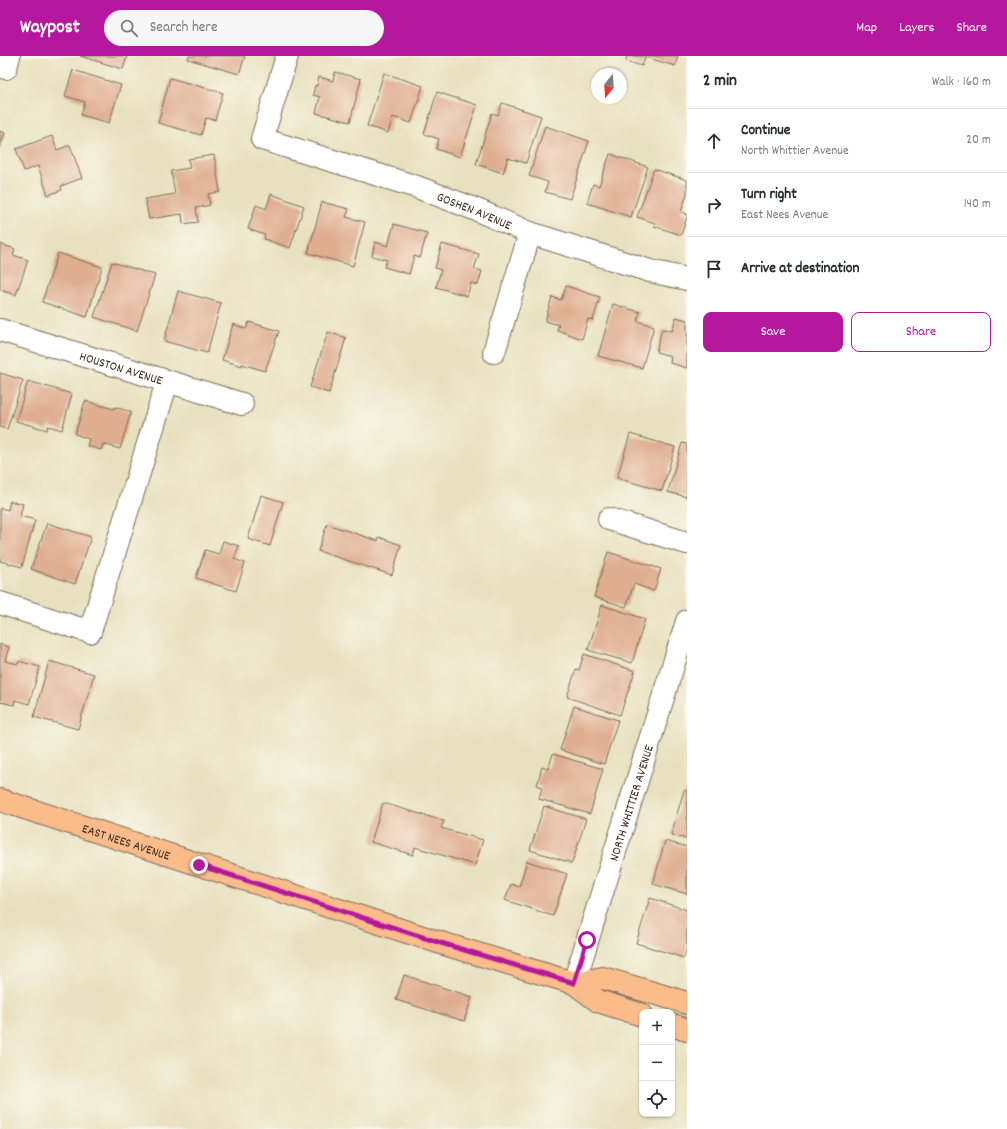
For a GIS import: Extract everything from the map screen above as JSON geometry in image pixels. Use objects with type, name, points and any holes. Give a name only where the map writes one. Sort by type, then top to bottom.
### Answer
[{"type":"main road","name":"EAST NEES AVENUE","points":[[0,800],[441,943],[574,983],[598,1001],[639,1014]]},
{"type":"main road","name":"EAST NEES AVENUE","points":[[574,983],[603,978],[687,1003]]},
{"type":"main road","points":[[675,1026],[687,1030]]},
{"type":"street","name":"GOSHEN AVENUE","points":[[287,56],[262,139],[417,188],[476,210],[530,233],[650,271],[687,278]]},
{"type":"street","points":[[494,352],[530,233]]},
{"type":"street","name":"HOUSTON AVENUE","points":[[0,330],[242,404]]},
{"type":"street","points":[[0,603],[90,632],[167,382]]},
{"type":"street","points":[[609,518],[687,542]]},
{"type":"street","name":"NORTH WHITTIER AVENUE","points":[[574,983],[687,621]]},
{"type":"building","points":[[80,56],[127,56],[123,69]]},
{"type":"building","points":[[189,56],[245,56],[239,74],[188,59]]},
{"type":"building","points":[[627,56],[678,56],[675,66],[645,57],[642,66],[626,61]]},
{"type":"building","points":[[73,70],[121,85],[109,123],[81,115],[85,102],[65,96]]},
{"type":"building","points":[[335,72],[361,79],[350,122],[316,113],[320,97],[313,95],[315,85],[317,86],[319,77],[333,81]]},
{"type":"building","points":[[384,73],[423,86],[411,123],[393,117],[388,133],[367,126]]},
{"type":"building","points":[[170,78],[223,93],[215,120],[206,118],[201,135],[158,123]]},
{"type":"building","points":[[437,92],[477,105],[460,157],[436,149],[439,139],[424,134]]},
{"type":"building","points":[[502,103],[541,116],[526,163],[508,158],[503,173],[476,164],[492,113],[498,115]]},
{"type":"building","points":[[545,126],[589,141],[570,199],[545,192],[548,182],[529,176]]},
{"type":"building","points":[[0,131],[5,133],[0,147]]},
{"type":"building","points":[[52,136],[57,150],[70,145],[82,178],[61,186],[62,190],[48,195],[38,166],[24,171],[16,149]]},
{"type":"building","points":[[610,154],[648,167],[631,217],[587,203],[593,184],[599,186]]},
{"type":"building","points":[[214,155],[220,192],[208,194],[210,205],[196,208],[198,222],[183,224],[182,214],[149,219],[145,199],[175,194],[171,171],[190,168],[188,159]]},
{"type":"building","points":[[654,169],[687,180],[687,194],[681,212],[687,214],[687,217],[681,235],[654,226],[655,223],[637,217]]},
{"type":"building","points":[[271,194],[304,206],[290,248],[264,239],[265,235],[248,229],[256,205],[266,209]]},
{"type":"building","points":[[322,202],[349,209],[346,217],[365,222],[353,266],[308,253]]},
{"type":"building","points":[[394,224],[427,233],[420,258],[414,256],[409,274],[384,267],[387,260],[372,256],[375,242],[388,246]]},
{"type":"building","points":[[0,244],[15,249],[13,255],[28,260],[16,295],[0,290]]},
{"type":"building","points":[[442,244],[479,254],[474,269],[482,271],[478,285],[471,283],[467,296],[436,287],[441,270],[435,268]]},
{"type":"building","points":[[58,253],[102,267],[87,317],[42,302]]},
{"type":"building","points":[[112,262],[155,275],[137,331],[94,317]]},
{"type":"building","points":[[566,286],[600,297],[593,320],[588,319],[582,339],[557,330],[559,325],[545,321],[552,297],[561,300]]},
{"type":"building","points":[[178,291],[221,303],[207,353],[164,341]]},
{"type":"building","points":[[613,304],[640,312],[637,321],[654,326],[642,368],[598,356]]},
{"type":"building","points":[[676,317],[687,320],[687,368],[670,363],[671,356],[656,352],[662,329],[672,331]]},
{"type":"building","points":[[249,322],[279,331],[265,371],[222,360],[233,324],[246,329]]},
{"type":"building","points":[[328,332],[346,338],[329,393],[310,387]]},
{"type":"building","points":[[0,373],[23,380],[7,429],[0,427]]},
{"type":"building","points":[[28,381],[72,394],[62,430],[48,426],[47,430],[16,421]]},
{"type":"building","points":[[85,401],[131,412],[120,449],[103,444],[101,450],[87,446],[89,439],[75,434]]},
{"type":"building","points":[[630,434],[675,447],[662,491],[617,478]]},
{"type":"building","points":[[682,443],[687,444],[687,497],[668,492]]},
{"type":"building","points":[[261,495],[283,502],[270,546],[248,539]]},
{"type":"building","points":[[10,501],[23,504],[20,516],[35,520],[22,567],[0,561],[0,508],[8,510]]},
{"type":"building","points":[[47,523],[91,537],[75,584],[31,569]]},
{"type":"building","points":[[327,524],[378,541],[379,537],[401,545],[392,575],[318,551]]},
{"type":"building","points":[[223,541],[239,546],[234,559],[245,563],[236,591],[196,578],[205,550],[219,554]]},
{"type":"building","points":[[608,552],[661,569],[654,591],[634,584],[626,607],[594,597]]},
{"type":"building","points":[[602,605],[645,619],[632,663],[588,650]]},
{"type":"building","points":[[0,644],[9,647],[5,661],[18,664],[19,661],[40,667],[29,704],[15,700],[14,705],[0,702]]},
{"type":"building","points":[[584,654],[635,671],[620,715],[567,697],[576,669],[579,670]]},
{"type":"building","points":[[49,661],[94,674],[78,729],[34,717]]},
{"type":"building","points":[[574,706],[618,720],[604,764],[560,750]]},
{"type":"building","points":[[553,754],[603,769],[590,814],[539,799],[542,787],[537,785],[542,767],[548,769]]},
{"type":"building","points":[[684,790],[687,791],[687,839],[671,835]]},
{"type":"building","points":[[383,803],[444,821],[441,828],[483,840],[475,865],[415,847],[413,855],[371,842]]},
{"type":"building","points":[[544,806],[586,819],[572,863],[530,850]]},
{"type":"building","points":[[665,841],[687,847],[687,894],[653,884]]},
{"type":"building","points":[[527,861],[567,874],[553,916],[505,900],[511,884],[519,887]]},
{"type":"building","points":[[650,898],[687,910],[687,948],[684,958],[636,943]]},
{"type":"building","points":[[404,975],[472,997],[464,1021],[396,1000]]},
{"type":"route","points":[[199,865],[441,943],[574,983],[587,940]]}]
